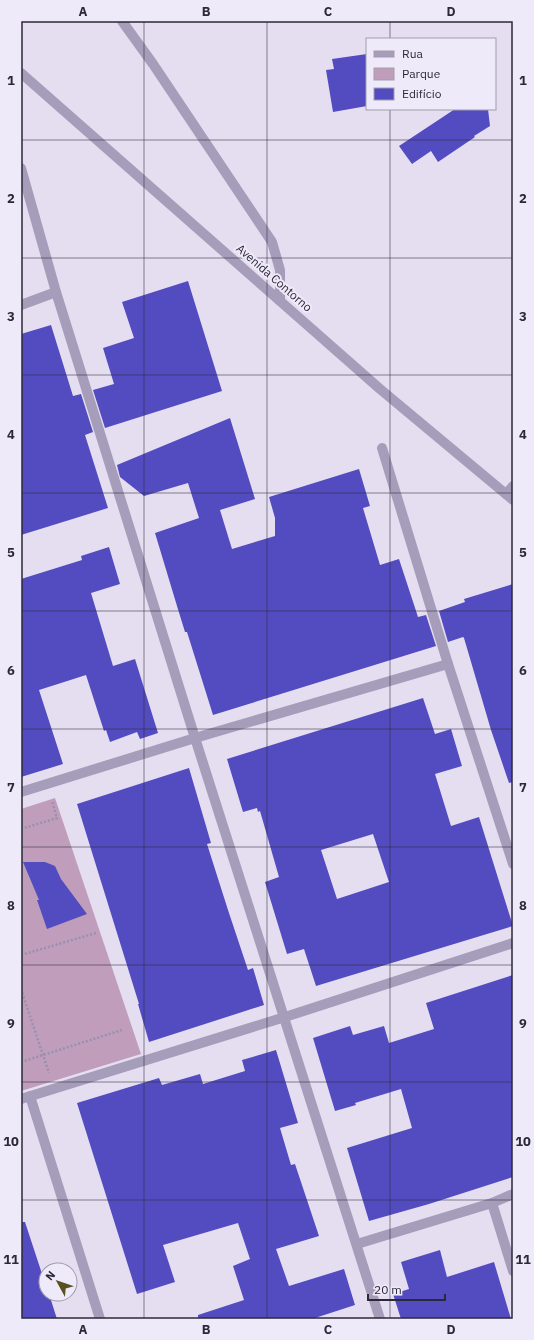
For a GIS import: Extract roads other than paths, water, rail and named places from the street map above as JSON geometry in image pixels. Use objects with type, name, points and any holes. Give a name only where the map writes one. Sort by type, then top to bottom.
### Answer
[{"type":"street","points":[[122,21],[153,64],[272,242],[280,270],[280,301]]},
{"type":"street","name":"Avenida Contorno","points":[[21,73],[380,389],[510,497]]},
{"type":"street","points":[[21,168],[56,292],[195,738],[380,1319]]},
{"type":"street","points":[[21,305],[56,292]]},
{"type":"street","points":[[382,448],[448,664],[513,864]]},
{"type":"street","points":[[510,497],[513,486]]},
{"type":"street","points":[[21,792],[195,738],[448,664]]},
{"type":"street","points":[[100,1319],[26,1097],[285,1017],[513,943]]},
{"type":"street","points":[[356,1244],[492,1203],[513,1194]]},
{"type":"street","points":[[492,1203],[513,1271]]}]
